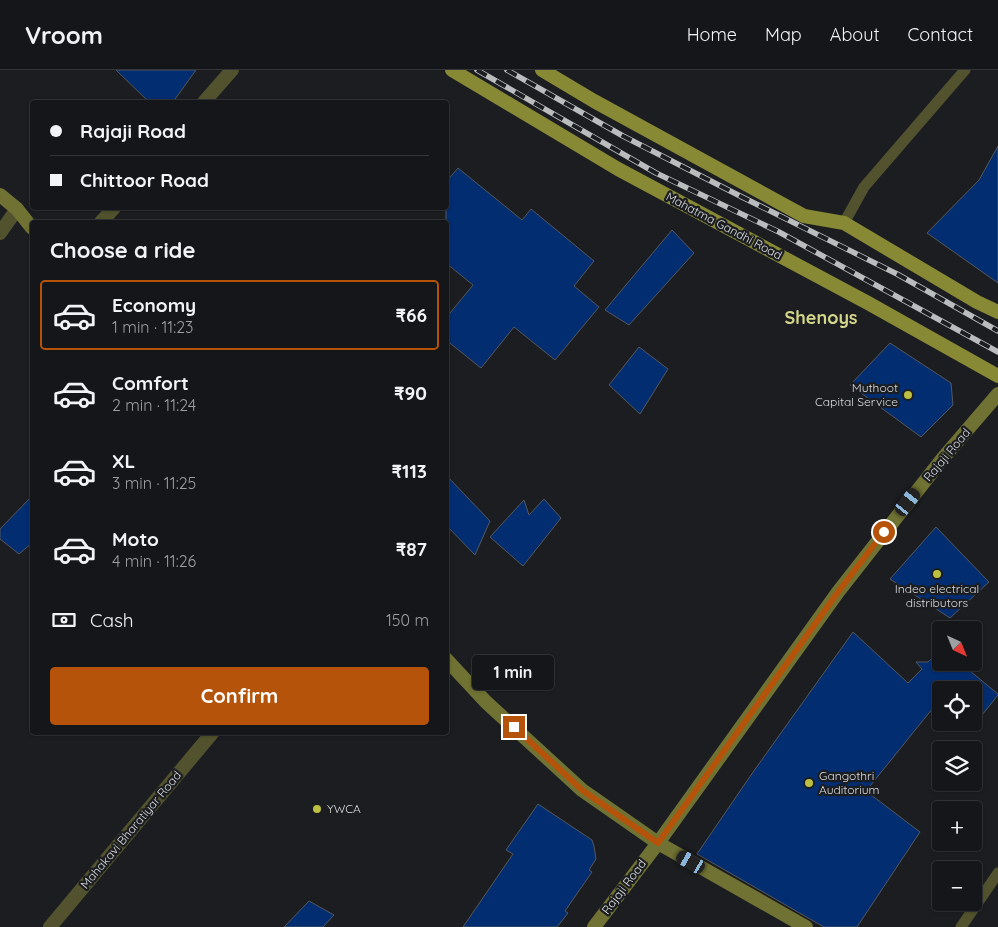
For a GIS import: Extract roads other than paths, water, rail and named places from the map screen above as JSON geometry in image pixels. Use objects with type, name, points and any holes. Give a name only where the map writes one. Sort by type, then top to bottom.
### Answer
[{"type":"main road","name":"Mahatma Gandhi Road","points":[[452,70],[618,169],[868,303],[998,376]]},
{"type":"main road","points":[[542,70],[594,102],[804,216],[844,223],[977,302],[998,312]]},
{"type":"main road","points":[[0,196],[17,209],[30,225]]},
{"type":"main road","name":"Rajaji Road","points":[[594,927],[658,843],[838,592],[943,458],[998,394]]},
{"type":"main road","points":[[449,662],[486,702],[582,790],[658,843],[806,927]]},
{"type":"street","points":[[206,100],[232,70]]},
{"type":"street","points":[[0,233],[17,209]]},
{"type":"street","points":[[103,220],[112,210]]},
{"type":"street","name":"Mahakavi Bharatiyar Road","points":[[50,927],[210,735]]},
{"type":"lane","points":[[844,223],[864,187],[965,70]]},
{"type":"lane","points":[[961,927],[998,873]]},
{"type":"railway","points":[[477,70],[656,173],[779,232],[998,352]]},
{"type":"railway","points":[[507,70],[623,136],[897,274],[998,331]]},
{"type":"place","name":"Muthoot Capital Service","points":[[908,395]]},
{"type":"place","name":"Indeo electrical distributors","points":[[937,574]]},
{"type":"place","name":"Gangothri Auditorium","points":[[809,783]]},
{"type":"place","name":"YWCA","points":[[317,809]]},
{"type":"district","name":"Shenoys","points":[[821,318]]}]
